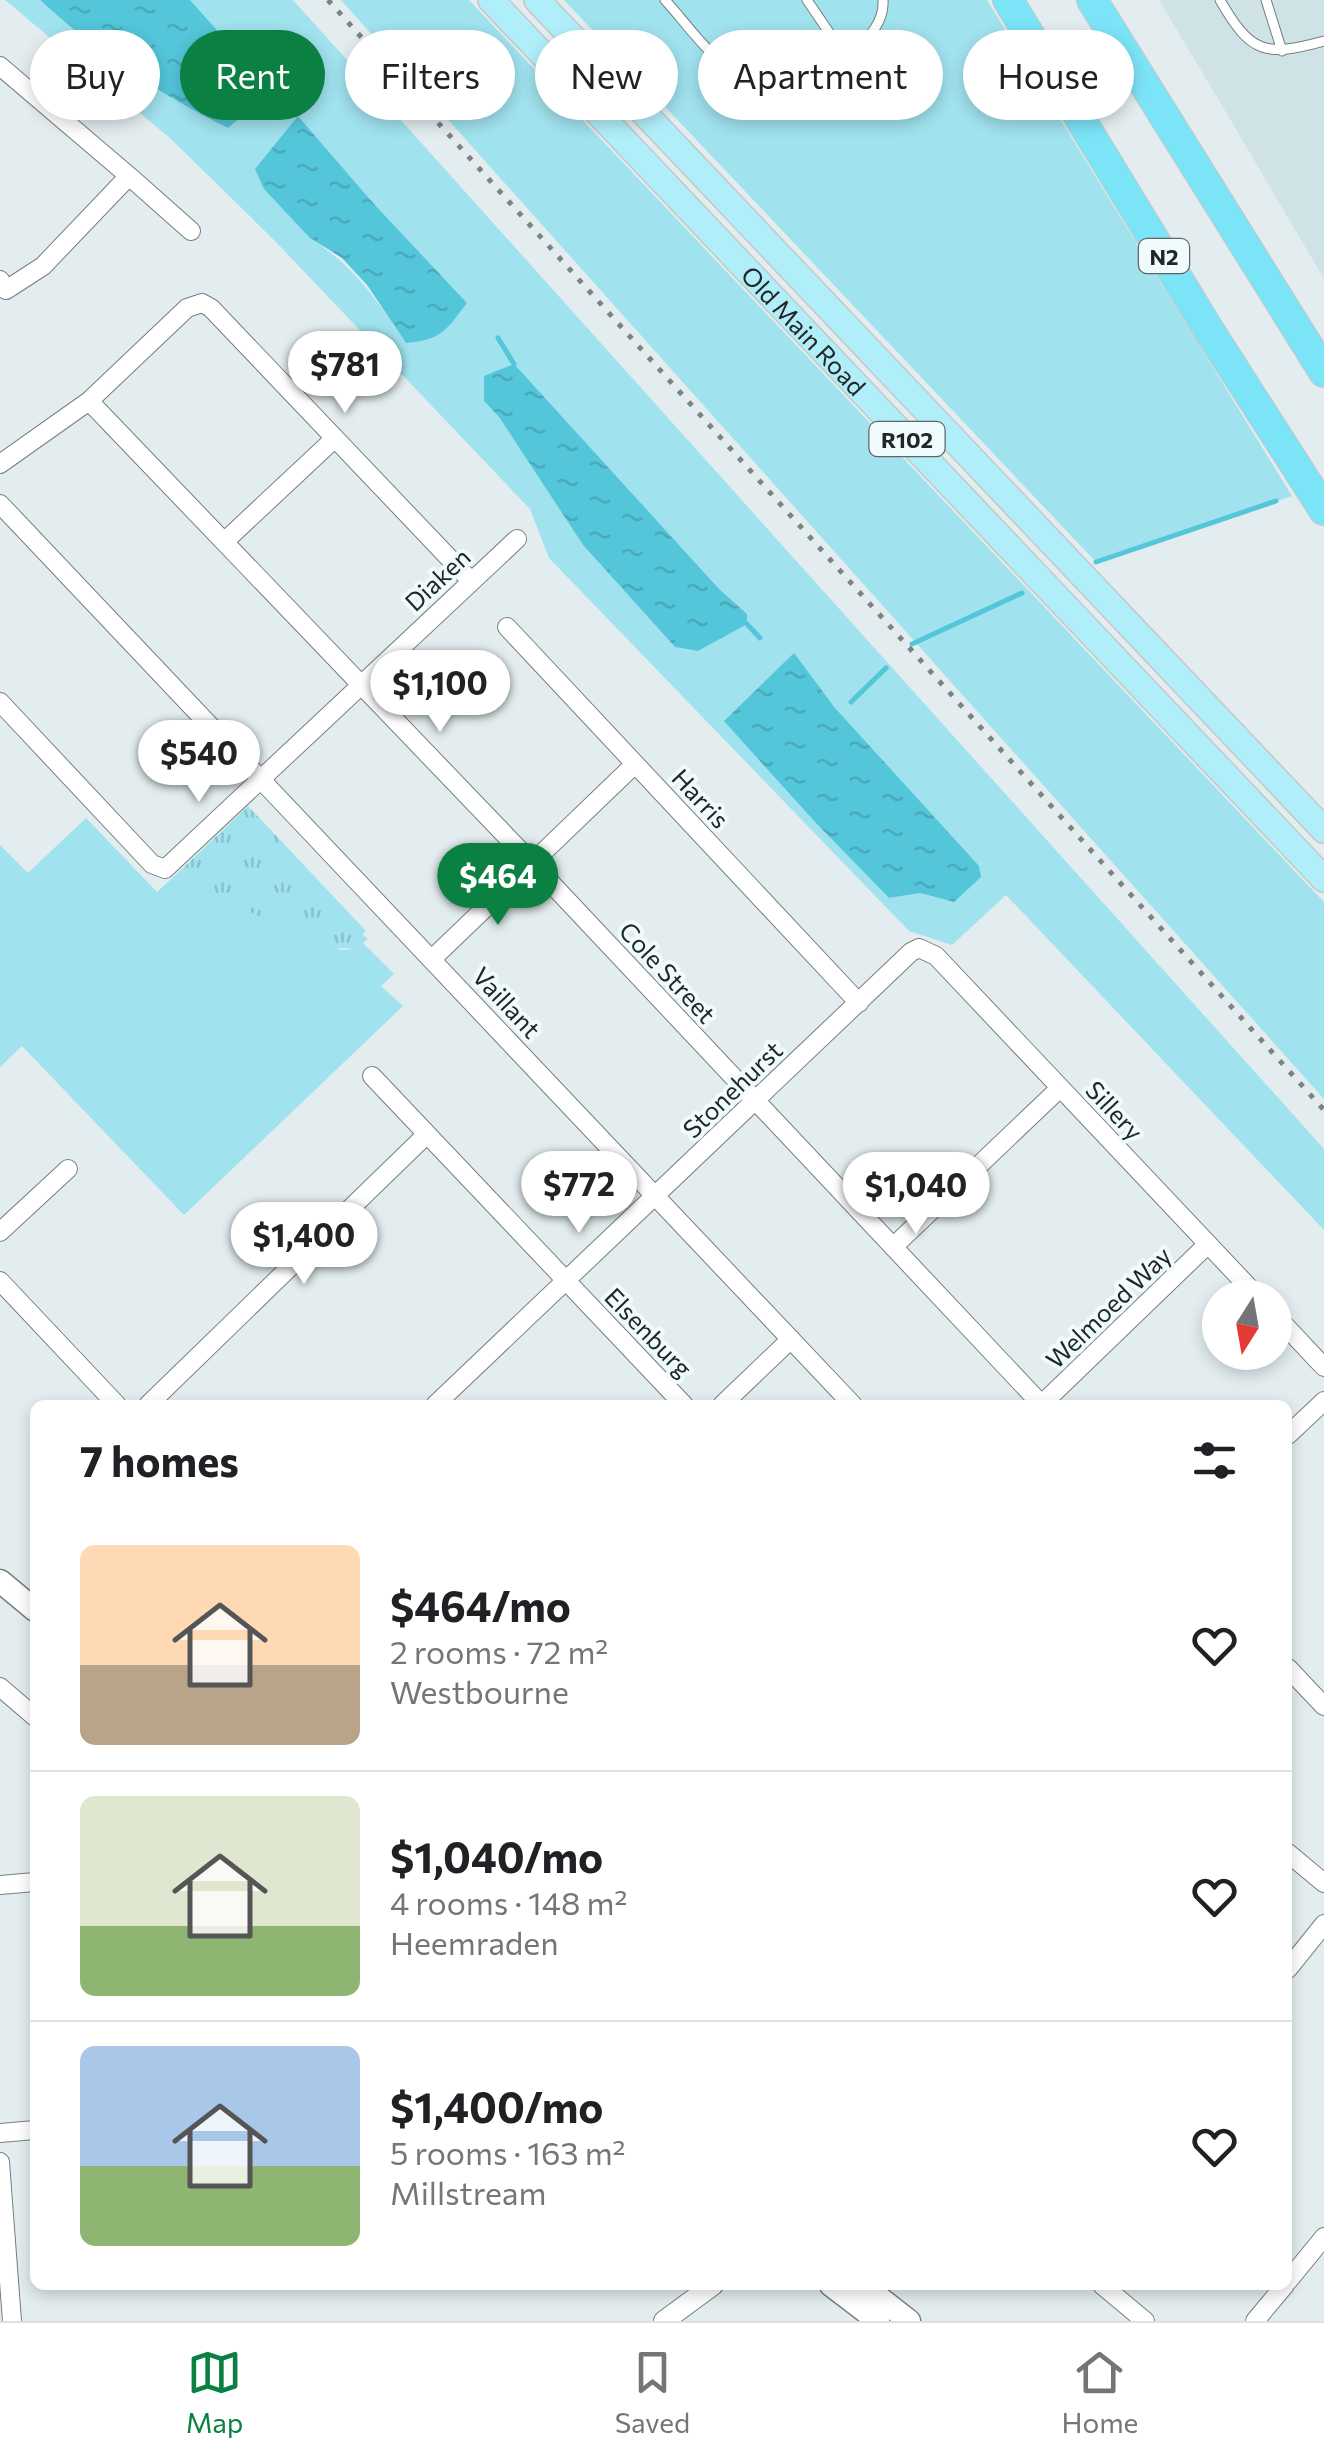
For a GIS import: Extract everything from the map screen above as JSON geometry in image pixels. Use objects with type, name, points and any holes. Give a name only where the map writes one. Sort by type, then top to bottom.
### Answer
[{"type":"highway","name":"N2","points":[[1008,0],[1210,332],[1324,510]]},
{"type":"highway","points":[[1092,0],[1324,372]]},
{"type":"main road","name":"Old Main Road","points":[[490,0],[1324,878]]},
{"type":"main road","name":"Old Main Road","points":[[536,0],[1324,830]]},
{"type":"main road","points":[[0,1581],[30,1606]]},
{"type":"main road","points":[[838,2290],[878,2321]]},
{"type":"main road","points":[[869,2290],[909,2321]]},
{"type":"street","points":[[0,66],[190,231]]},
{"type":"street","points":[[2,288],[43,266],[129,176]]},
{"type":"street","points":[[0,464],[89,401],[187,308],[197,304],[211,308],[471,581]]},
{"type":"street","name":"Cole Street","points":[[89,401],[532,863],[1037,1400]]},
{"type":"street","points":[[224,542],[334,439]]},
{"type":"street","name":"Vaillant","points":[[0,504],[848,1400]]},
{"type":"street","name":"Diaken","points":[[0,702],[159,869],[168,868],[517,538]]},
{"type":"street","name":"Harris","points":[[507,627],[859,1003]]},
{"type":"street","points":[[432,959],[636,764]]},
{"type":"street","name":"Stonehurst","points":[[441,1400],[914,949],[925,949],[936,956]]},
{"type":"street","name":"Sillery","points":[[936,956],[1241,1280]]},
{"type":"street","name":"Elsenburg","points":[[372,1076],[679,1400]]},
{"type":"street","points":[[893,1247],[1060,1088]]},
{"type":"street","points":[[153,1400],[426,1135]]},
{"type":"street","points":[[2,1226],[68,1169]]},
{"type":"street","name":"Welmoed Way","points":[[1047,1400],[1208,1244]]},
{"type":"street","points":[[0,1281],[112,1400]]},
{"type":"street","points":[[1292,1333],[1324,1367]]},
{"type":"street","points":[[727,1400],[790,1339]]},
{"type":"street","points":[[1292,1432],[1324,1401]]},
{"type":"street","points":[[1292,1672],[1320,1696]]},
{"type":"street","points":[[0,1687],[30,1713]]},
{"type":"street","points":[[1292,1856],[1324,1882]]},
{"type":"street","points":[[0,1885],[30,1882]]},
{"type":"street","points":[[1292,1964],[1324,1924]]},
{"type":"street","points":[[0,2133],[30,2130]]},
{"type":"street","points":[[0,2162],[12,2321]]},
{"type":"street","points":[[1292,2276],[1324,2237]]},
{"type":"street","points":[[664,2321],[707,2290]]},
{"type":"street","points":[[1108,2290],[1145,2321]]},
{"type":"street","points":[[1265,2317],[1282,2290]]},
{"type":"lane","points":[[666,0],[698,35]]},
{"type":"lane","points":[[807,0],[827,30]]},
{"type":"lane","points":[[875,30],[883,0]]},
{"type":"lane","points":[[1220,0],[1250,43],[1282,51],[1324,42]]},
{"type":"lane","points":[[1266,0],[1282,51]]},
{"type":"shaded area","points":[[1159,0],[1324,0],[1324,279],[1224,109]]},
{"type":"green space","points":[[5,0],[40,0],[75,30],[41,30]]},
{"type":"green space","points":[[190,0],[293,0],[320,30],[217,30]]},
{"type":"green space","points":[[341,0],[469,0],[497,30],[368,30]]},
{"type":"green space","points":[[564,0],[987,0],[1005,30],[963,30],[963,120],[1061,120],[1292,496],[1096,562],[678,120],[678,30],[592,30]]},
{"type":"green space","points":[[325,36],[345,58],[345,120],[401,120],[1324,1149],[1324,1230],[1006,895],[952,945],[909,931],[549,558],[530,509],[275,241],[148,120],[160,120],[160,90],[180,102],[180,120],[213,120],[228,128],[236,120],[298,120],[310,238],[353,273],[406,343],[467,303],[301,120],[325,120]],"holes":[[[514,365],[719,590],[747,614],[746,624],[698,651],[675,647],[583,545],[499,417],[484,401]],[[794,654],[835,708],[954,902],[920,893],[889,898],[725,721]]]},
{"type":"green space","points":[[515,49],[535,70],[535,120],[583,120],[1324,902],[1324,1099],[448,120],[515,120]]},
{"type":"green space","points":[[248,806],[366,931],[362,934],[368,939],[355,949],[323,947],[198,887],[182,869]]},
{"type":"green space","points":[[86,818],[157,892],[182,869],[198,887],[341,950],[355,949],[363,943],[394,974],[381,986],[403,1006],[184,1215],[22,1046],[0,1067],[0,845],[28,873]]},
{"type":"water","points":[[40,0],[190,0],[217,30],[180,30],[180,102],[160,90],[160,30],[75,30]]},
{"type":"water","points":[[213,120],[237,120],[228,128]]},
{"type":"water","points":[[295,120],[301,120],[467,303],[442,332],[406,343],[367,285],[342,258],[310,238],[264,189],[255,169]]},
{"type":"water","points":[[514,364],[719,589],[747,614],[747,624],[698,651],[675,647],[583,545],[499,417],[484,401],[484,376]]},
{"type":"water","points":[[794,653],[835,708],[979,866],[981,877],[954,902],[920,893],[889,898],[724,721]]},
{"type":"waterway","points":[[498,338],[514,364]]},
{"type":"waterway","points":[[1096,562],[1276,501]]},
{"type":"waterway","points":[[912,644],[1022,593]]},
{"type":"waterway","points":[[747,624],[760,638]]},
{"type":"waterway","points":[[851,702],[886,668]]},
{"type":"railway","points":[[328,0],[1324,1110]]}]
